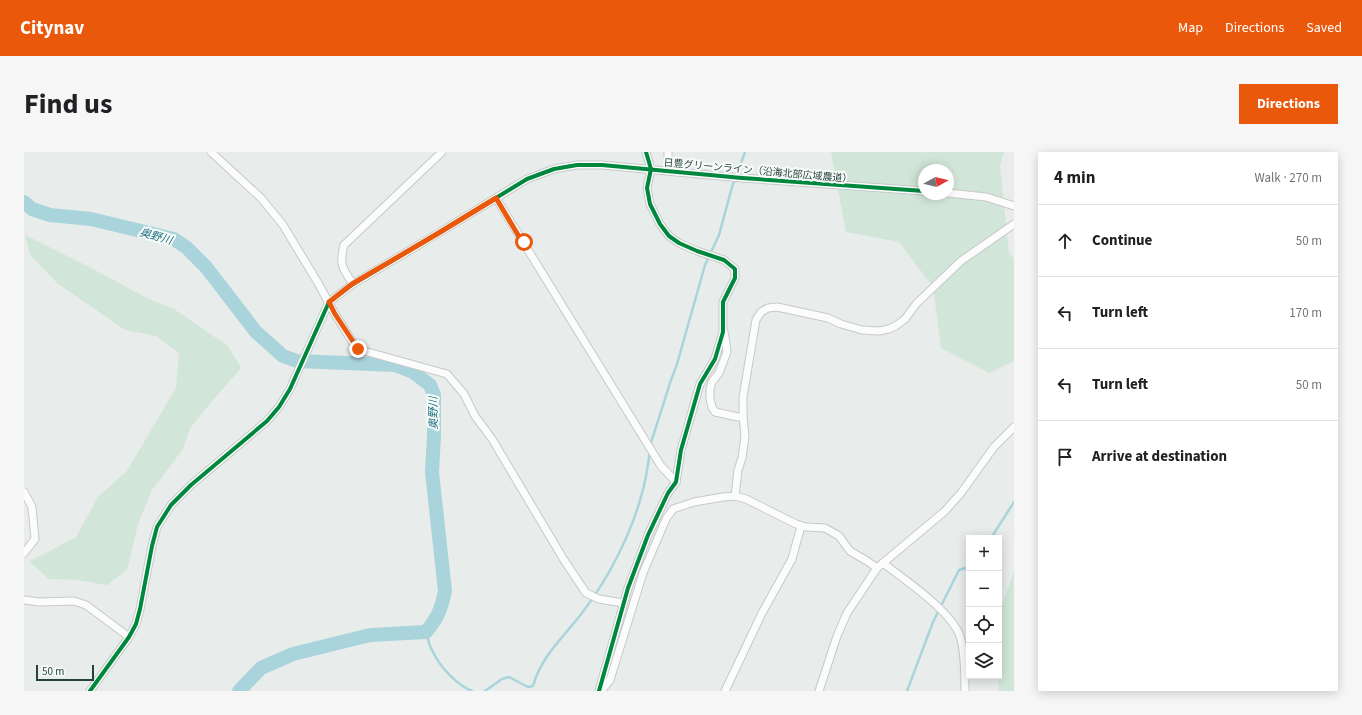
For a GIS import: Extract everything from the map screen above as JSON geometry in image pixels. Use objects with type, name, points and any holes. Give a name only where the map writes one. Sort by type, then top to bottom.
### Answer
[{"type":"street","points":[[211,152],[261,198],[283,225],[335,314],[358,349],[447,374],[464,394],[475,416],[492,439],[564,560],[586,593],[599,599],[623,603]]},
{"type":"street","points":[[352,284],[342,269],[341,255],[344,245],[442,152]]},
{"type":"street","points":[[646,152],[651,169],[647,188],[650,204],[660,224],[669,236],[679,243],[724,260],[735,269],[735,278],[723,302],[724,332],[727,352],[719,373],[712,382],[710,399],[715,412],[738,417],[743,416]]},
{"type":"street","points":[[668,152],[668,157],[677,172]]},
{"type":"street","name":"日豊グリーンライン（沿海北部広域農道）","points":[[90,691],[129,637],[140,609],[157,527],[171,505],[191,485],[267,421],[286,395],[329,302],[352,284],[527,180],[554,169],[577,164],[918,191]]},
{"type":"street","points":[[954,194],[986,197],[1014,206]]},
{"type":"street","points":[[496,198],[661,466],[676,482]]},
{"type":"street","points":[[735,496],[738,470],[742,458],[745,436],[743,396],[756,320],[761,312],[768,308],[777,307],[828,318],[841,324],[862,330],[878,331],[889,329],[898,325],[905,319],[917,302],[961,261],[1014,224]]},
{"type":"street","points":[[600,691],[623,603],[648,535],[668,493],[676,482],[681,450],[700,384],[715,359],[724,332]]},
{"type":"street","points":[[819,691],[837,636],[847,613],[876,568],[945,511],[961,494],[994,447],[1014,427]]},
{"type":"street","points":[[24,492],[32,507],[35,539],[24,553]]},
{"type":"street","points":[[600,691],[610,680],[643,573],[666,519],[673,509],[694,502],[735,496],[746,499],[801,526],[825,528],[839,536],[850,551],[876,568]]},
{"type":"street","points":[[725,691],[762,613],[792,559],[801,526]]},
{"type":"street","points":[[883,563],[921,592],[952,620],[960,636],[965,667],[965,691]]},
{"type":"street","points":[[24,600],[39,602],[74,601],[86,605],[129,637]]},
{"type":"green space","points":[[831,152],[1004,152],[1000,165],[1009,254],[1014,258],[1014,361],[989,373],[941,348],[933,287],[899,242],[846,232]]},
{"type":"green space","points":[[25,235],[147,298],[174,309],[228,346],[241,368],[190,428],[183,449],[152,490],[138,524],[127,570],[107,585],[77,580],[49,579],[29,561],[76,537],[98,497],[127,471],[176,388],[179,353],[156,336],[125,330],[57,283],[30,255]]},
{"type":"green space","points":[[1014,571],[1014,691],[999,691],[997,679],[1002,679],[1002,605]]},
{"type":"waterway","points":[[650,446],[677,364],[705,265],[719,235],[732,187],[745,152]]},
{"type":"waterway","name":"奥野川","points":[[24,202],[32,209],[50,215],[91,219],[174,239],[187,248],[206,267],[256,332],[283,356],[297,361],[395,365],[413,372],[430,385],[434,395],[432,472],[445,591],[440,608],[433,622],[426,632],[370,635],[293,654],[261,668],[239,691]]},
{"type":"waterway","points":[[485,691],[502,679],[509,677],[528,687],[533,686],[547,656],[592,600],[618,556],[632,525],[645,483],[650,451]]},
{"type":"waterway","points":[[993,535],[1014,502]]},
{"type":"waterway","points":[[907,691],[933,622],[959,570],[966,568]]},
{"type":"waterway","points":[[426,632],[430,647],[440,664],[455,680],[472,691]]},
{"type":"cycle path","points":[[599,691],[628,588],[648,535],[668,493],[676,482],[681,450],[700,384],[715,359],[723,332],[723,302],[735,278],[735,269],[724,260],[679,243],[669,236],[660,224],[650,204],[647,188],[651,169],[646,152]]},
{"type":"cycle path","points":[[90,691],[129,637],[136,624],[157,527],[171,505],[191,485],[267,421],[279,407],[290,389],[329,302],[353,284],[527,179],[554,169],[577,165],[602,165],[742,178],[918,191]]},
{"type":"route","points":[[358,349],[329,302],[352,284],[496,198],[521,240],[524,242]]}]
